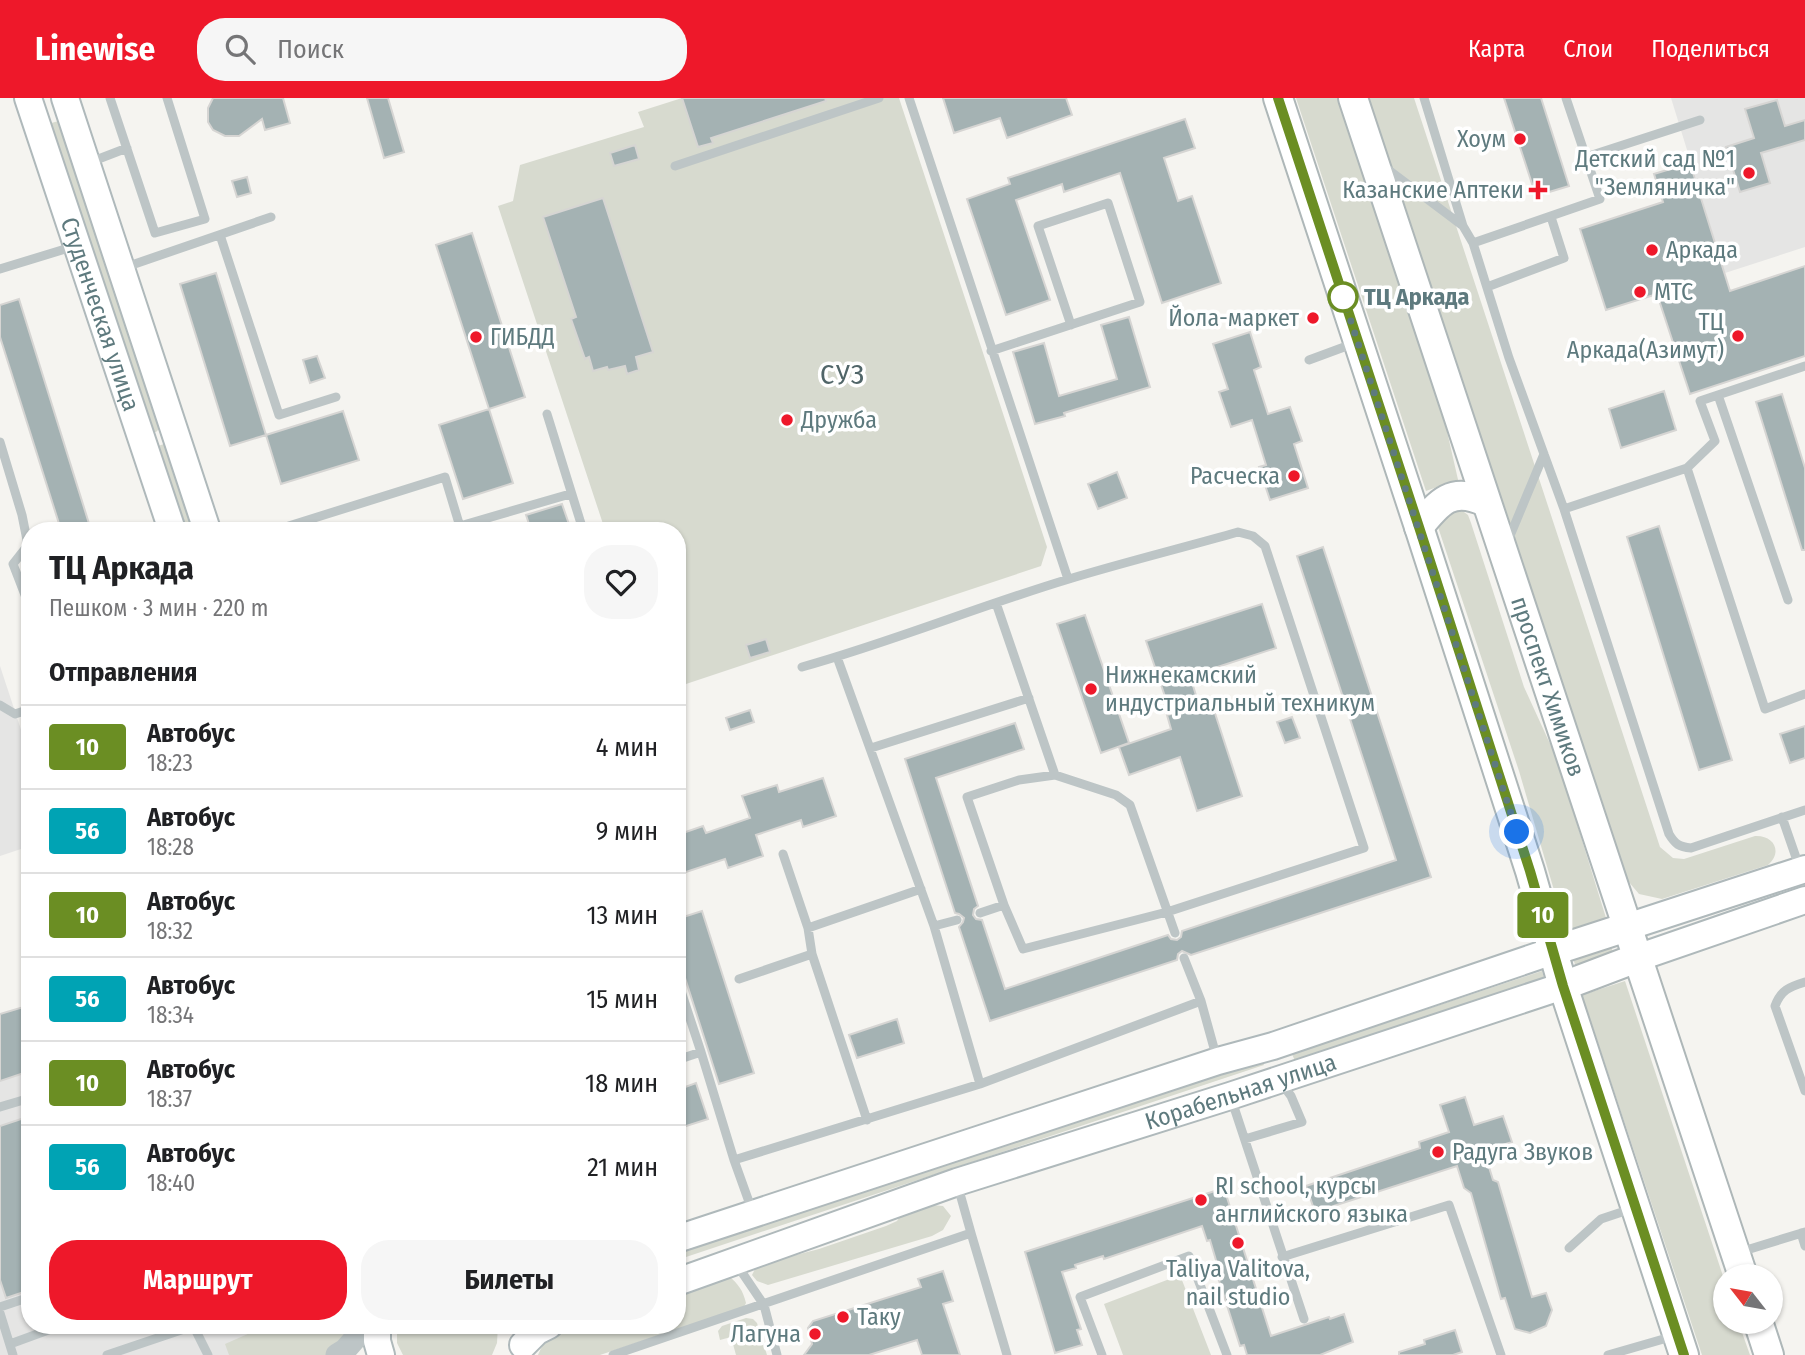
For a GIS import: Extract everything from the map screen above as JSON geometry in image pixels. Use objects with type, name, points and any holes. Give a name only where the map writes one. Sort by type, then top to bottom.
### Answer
[{"type":"main road","name":"Студенческая улица","points":[[28,98],[169,522]]},
{"type":"main road","points":[[1279,98],[1530,871],[1563,986],[1681,1345]]},
{"type":"main road","name":"проспект Химиков","points":[[1353,98],[1739,1264]]},
{"type":"main road","name":"Студенческая улица","points":[[68,108],[205,522]]},
{"type":"main road","points":[[41,132],[43,119],[50,112],[68,108]]},
{"type":"main road","points":[[140,430],[148,439],[160,440],[170,432],[171,419]]},
{"type":"main road","points":[[1419,527],[1438,503],[1446,498],[1475,497],[1485,502]]},
{"type":"main road","name":"Корабельная улица","points":[[686,1236],[1218,1061],[1273,1046],[1803,869]]},
{"type":"main road","name":"Корабельная улица","points":[[686,1279],[957,1182],[1230,1096],[1563,986],[1637,958],[1797,907]]},
{"type":"main road","points":[[1273,1046],[1281,1078]]},
{"type":"main road","points":[[377,1334],[381,1355]]},
{"type":"main road","points":[[1762,1334],[1769,1355]]},
{"type":"street","points":[[337,1355],[359,1334]]},
{"type":"lane","points":[[110,98],[155,233],[205,219],[167,98]]},
{"type":"lane","points":[[675,166],[879,98]]},
{"type":"lane","points":[[909,98],[1068,579]]},
{"type":"lane","points":[[1424,98],[1463,226],[1473,243],[1509,358],[1564,509],[1664,822],[1674,842],[1681,847],[1691,848],[1805,810]]},
{"type":"lane","points":[[1473,243],[1600,199],[1566,98]]},
{"type":"lane","points":[[1586,157],[1700,120]]},
{"type":"lane","points":[[86,164],[127,148]]},
{"type":"lane","points":[[1373,158],[1463,226]]},
{"type":"lane","points":[[991,351],[1071,325],[1140,302],[1108,203],[1038,226],[1071,325]]},
{"type":"lane","points":[[121,268],[271,217]]},
{"type":"lane","points":[[1487,287],[1564,258],[1551,217]]},
{"type":"lane","points":[[220,234],[279,415],[337,397]]},
{"type":"lane","points":[[0,269],[78,245]]},
{"type":"lane","points":[[1309,360],[1357,342]]},
{"type":"lane","points":[[1564,509],[1687,468],[1715,441],[1700,401],[1805,366]]},
{"type":"lane","points":[[1718,394],[1788,600]]},
{"type":"lane","points":[[547,414],[580,522]]},
{"type":"lane","points":[[0,442],[23,522]]},
{"type":"lane","points":[[1503,554],[1544,454]]},
{"type":"lane","points":[[1687,468],[1765,709],[1805,694]]},
{"type":"lane","points":[[303,522],[445,477],[458,522]]},
{"type":"lane","points":[[479,522],[570,494]]},
{"type":"lane","points":[[802,667],[1068,579],[1238,533],[1253,536],[1265,546],[1364,848],[1167,912],[1023,949],[1004,905],[967,797],[1018,780],[1055,775],[1116,795],[1130,805],[1167,912],[1175,933]]},
{"type":"lane","points":[[21,554],[13,564],[21,585]]},
{"type":"lane","points":[[996,603],[1055,775]]},
{"type":"lane","points":[[837,657],[934,926],[980,1084]]},
{"type":"lane","points":[[871,748],[1029,698]]},
{"type":"lane","points":[[0,705],[15,714],[21,712]]},
{"type":"lane","points":[[1782,817],[1803,869]]},
{"type":"lane","points":[[783,854],[808,928],[812,954],[867,1120]]},
{"type":"lane","points":[[808,928],[921,889]]},
{"type":"lane","points":[[980,913],[1004,905]]},
{"type":"lane","points":[[934,926],[957,920]]},
{"type":"lane","points":[[739,979],[812,954]]},
{"type":"lane","points":[[1184,958],[1201,1002],[1218,1061]]},
{"type":"lane","points":[[1805,982],[1787,988],[1780,994],[1775,1006],[1805,1091]]},
{"type":"lane","points":[[734,1160],[980,1084],[1201,1002]]},
{"type":"lane","points":[[686,1006],[734,1160],[754,1214]]},
{"type":"lane","points":[[686,1057],[701,1052]]},
{"type":"lane","points":[[1245,1139],[1302,1122],[1281,1078]]},
{"type":"lane","points":[[1230,1096],[1304,1319]]},
{"type":"lane","points":[[0,1107],[21,1101]]},
{"type":"lane","points":[[957,1182],[1007,1355]]},
{"type":"lane","points":[[1282,1257],[1449,1205],[1501,1355]]},
{"type":"lane","points":[[1569,1248],[1601,1219],[1635,1208]]},
{"type":"lane","points":[[686,1331],[971,1233]]},
{"type":"lane","points":[[1741,1264],[1803,1233],[1805,1246]]},
{"type":"lane","points":[[1102,1355],[1080,1297],[1189,1256],[1227,1355]]},
{"type":"lane","points":[[735,1263],[764,1305],[777,1355]]},
{"type":"lane","points":[[0,1307],[21,1300]]},
{"type":"lane","points":[[0,1313],[13,1355]]},
{"type":"lane","points":[[10,1343],[36,1334]]},
{"type":"lane","points":[[107,1355],[169,1334]]},
{"type":"lane","points":[[197,1334],[208,1355]]},
{"type":"lane","points":[[614,1355],[677,1334]]},
{"type":"lane","points":[[1608,1355],[1681,1345]]},
{"type":"shaded area","name":"Дружба","points":[[682,98],[899,98],[1047,547],[1041,566],[686,684],[686,522],[602,522],[498,206],[513,201],[520,165],[644,127],[638,112]]},
{"type":"shaded area","points":[[1296,98],[1339,98],[1443,414],[1459,484],[1448,483],[1426,491]]},
{"type":"shaded area","points":[[1368,98],[1414,98],[1660,847],[1673,858],[1684,859],[1762,836],[1774,845],[1775,855],[1768,865],[1662,899],[1639,894],[1623,875]]},
{"type":"shaded area","name":"Детский сад №1 \"Земляничка\"","points":[[1671,98],[1805,98],[1805,247],[1725,273]]},
{"type":"shaded area","points":[[62,120],[160,428],[156,432],[151,432],[48,124]]},
{"type":"shaded area","points":[[167,443],[193,522],[180,522],[155,447]]},
{"type":"shaded area","points":[[1460,509],[1468,515],[1524,687],[1557,759],[1606,918],[1566,931],[1519,771],[1435,518]]},
{"type":"shaded area","points":[[0,666],[21,730],[21,849],[0,856]]},
{"type":"shaded area","points":[[1611,947],[1614,954],[1576,967],[1573,959]]},
{"type":"shaded area","points":[[1542,971],[1544,978],[1295,1061],[1292,1054]]},
{"type":"shaded area","points":[[1625,981],[1719,1264],[1713,1264],[1713,1334],[1743,1334],[1750,1355],[1702,1355],[1582,995]]},
{"type":"shaded area","points":[[21,1012],[21,1334],[345,1334],[328,1355],[0,1355],[0,1020]]},
{"type":"shaded area","points":[[1261,1057],[1264,1065],[686,1257],[686,1247]]},
{"type":"shaded area","points":[[932,1205],[943,1206],[951,1216],[943,1230],[932,1236],[768,1285],[757,1281],[752,1275],[757,1265],[819,1249],[886,1226],[897,1221],[901,1215]]},
{"type":"shaded area","points":[[1180,1275],[1211,1355],[1123,1355],[1104,1304]]},
{"type":"shaded area","points":[[729,1276],[742,1291],[746,1303],[744,1307],[686,1326],[686,1285]]},
{"type":"shaded area","points":[[746,1318],[757,1323],[767,1355],[736,1355],[731,1337],[720,1340],[718,1331],[722,1326]]},
{"type":"shaded area","points":[[248,1334],[347,1334],[342,1343],[328,1355],[229,1355],[225,1344]]},
{"type":"shaded area","points":[[397,1334],[498,1334],[492,1355],[403,1355],[397,1343]]},
{"type":"shaded area","points":[[554,1334],[663,1334],[600,1355],[538,1355]]},
{"type":"building","points":[[213,98],[283,98],[290,123],[265,130],[262,119],[239,136],[225,136],[213,130],[208,122],[208,108]]},
{"type":"building","points":[[367,98],[388,98],[404,152],[384,158]]},
{"type":"building","points":[[682,98],[825,98],[826,101],[711,138],[713,143],[698,147]]},
{"type":"building","points":[[943,98],[1066,98],[1072,115],[1007,138],[1000,118],[954,133]]},
{"type":"building","points":[[1504,98],[1541,98],[1569,186],[1536,196]]},
{"type":"building","points":[[1777,100],[1785,126],[1805,120],[1805,140],[1761,153],[1770,183],[1740,192],[1726,147],[1754,138],[1745,109]]},
{"type":"building","points":[[1185,119],[1195,148],[1164,158],[1178,201],[1192,196],[1221,283],[1162,303],[1120,173],[1064,192],[1062,184],[1016,200],[1050,300],[1006,315],[967,199],[1010,184],[1008,178]]},
{"type":"building","points":[[635,145],[639,159],[614,166],[610,153]]},
{"type":"building","points":[[1690,163],[1730,291],[1805,266],[1805,356],[1690,394],[1657,294],[1606,310],[1580,229],[1663,202],[1654,174]]},
{"type":"building","points":[[247,177],[251,193],[237,197],[232,181]]},
{"type":"building","points":[[603,198],[653,352],[636,357],[639,370],[627,374],[625,366],[593,371],[589,357],[585,359],[571,319],[576,317],[543,217]]},
{"type":"building","points":[[472,233],[525,397],[489,409],[436,245]]},
{"type":"building","points":[[216,273],[266,435],[230,446],[180,284]]},
{"type":"building","points":[[19,299],[89,522],[58,522],[0,337],[0,305]]},
{"type":"building","points":[[1129,317],[1150,387],[1035,424],[1013,352],[1044,343],[1059,396],[1117,379],[1101,325]]},
{"type":"building","points":[[1250,332],[1261,367],[1254,370],[1268,414],[1290,407],[1302,441],[1294,444],[1308,488],[1270,500],[1259,467],[1266,465],[1252,420],[1231,427],[1219,392],[1228,389],[1213,344]]},
{"type":"building","points":[[317,356],[325,378],[310,383],[303,360]]},
{"type":"building","points":[[1664,391],[1676,430],[1621,448],[1609,409]]},
{"type":"building","points":[[1782,394],[1805,468],[1805,550],[1802,550],[1756,402]]},
{"type":"building","points":[[489,409],[513,483],[463,499],[439,425]]},
{"type":"building","points":[[343,411],[359,460],[281,484],[266,435]]},
{"type":"building","points":[[1117,472],[1127,498],[1098,509],[1088,484]]},
{"type":"building","points":[[562,504],[568,522],[528,522],[526,515]]},
{"type":"building","points":[[1659,526],[1732,760],[1699,770],[1627,537]]},
{"type":"building","points":[[1323,547],[1431,877],[1191,955],[1182,951],[1177,960],[990,1021],[959,927],[964,918],[955,913],[905,759],[1015,723],[1024,749],[936,778],[978,906],[973,915],[982,920],[1005,989],[1168,935],[1177,940],[1182,931],[1396,860],[1297,556]]},
{"type":"building","points":[[1262,604],[1276,648],[1190,676],[1199,705],[1211,701],[1242,796],[1197,811],[1180,757],[1129,775],[1119,747],[1171,729],[1167,715],[1171,714],[1146,641]]},
{"type":"building","points":[[1085,615],[1129,743],[1101,753],[1057,624]]},
{"type":"building","points":[[766,639],[770,652],[750,658],[746,645]]},
{"type":"building","points":[[750,710],[754,722],[730,730],[726,718]]},
{"type":"building","points":[[1292,717],[1300,738],[1285,743],[1277,722]]},
{"type":"building","points":[[1805,726],[1805,758],[1790,763],[1780,734]]},
{"type":"building","points":[[823,778],[836,816],[803,827],[801,820],[756,835],[763,856],[728,868],[725,859],[686,872],[686,832],[703,826],[706,833],[750,818],[742,796],[777,785],[779,792]]},
{"type":"building","points":[[702,911],[754,1073],[719,1084],[686,981],[686,916]]},
{"type":"building","points":[[21,1008],[21,1074],[0,1081],[0,1014]]},
{"type":"building","points":[[897,1019],[904,1043],[857,1058],[849,1035]]},
{"type":"building","points":[[696,1083],[708,1119],[686,1126],[686,1087]]},
{"type":"building","points":[[1465,1097],[1474,1125],[1503,1116],[1512,1142],[1484,1151],[1493,1180],[1498,1182],[1532,1297],[1546,1293],[1552,1310],[1546,1326],[1530,1333],[1515,1329],[1505,1298],[1501,1299],[1471,1193],[1464,1188],[1457,1166],[1315,1212],[1306,1186],[1420,1148],[1419,1142],[1449,1132],[1440,1105]]},
{"type":"building","points":[[21,1119],[21,1293],[6,1298],[0,1280],[0,1126]]},
{"type":"building","points":[[1224,1188],[1271,1336],[1344,1314],[1353,1342],[1320,1355],[1247,1355],[1244,1345],[1240,1346],[1215,1268],[1218,1267],[1210,1240],[1207,1241],[1202,1226],[1104,1259],[1103,1256],[1075,1265],[1076,1268],[1062,1272],[1081,1329],[1077,1330],[1082,1345],[1055,1353],[1025,1252]]},
{"type":"building","points":[[943,1271],[953,1301],[943,1304],[960,1355],[922,1355],[917,1340],[869,1355],[804,1355],[812,1344],[808,1328],[813,1321],[921,1287],[918,1279]]},
{"type":"building","points":[[1455,1330],[1462,1352],[1453,1355],[1399,1355],[1399,1352],[1425,1344],[1424,1340]]},
{"type":"bus line","name":"10","points":[[1278,98],[1419,527],[1530,871],[1563,986],[1684,1355]]},
{"type":"place","name":"Хоум","points":[[1520,139]]},
{"type":"place","name":"Детский сад №1 \"Земляничка\"","points":[[1749,173]]},
{"type":"place","name":"Казанские Аптеки","points":[[1538,190]]},
{"type":"place","name":"Аркада","points":[[1652,250]]},
{"type":"place","name":"МТС","points":[[1640,292]]},
{"type":"place","name":"ТЦ Аркада","points":[[1343,297]]},
{"type":"place","name":"Йола-маркет","points":[[1313,318]]},
{"type":"place","name":"ТЦ Аркада(Азимут)","points":[[1738,336]]},
{"type":"place","name":"ГИБДД","points":[[476,337]]},
{"type":"place","name":"Дружба","points":[[787,420]]},
{"type":"place","name":"Расческа","points":[[1294,476]]},
{"type":"place","name":"Нижнекамский индустриальный техникум","points":[[1091,689]]},
{"type":"place","name":"Радуга Звуков","points":[[1438,1152]]},
{"type":"place","name":"RI school, курсы английского языка","points":[[1201,1200]]},
{"type":"place","name":"Taliya Valitova, nail studio","points":[[1238,1243]]},
{"type":"place","name":"Таку","points":[[843,1317]]},
{"type":"place","name":"Лагуна","points":[[815,1334]]},
{"type":"district","name":"СУЗ","points":[[843,374]]},
{"type":"route","points":[[1343,297],[1517,832]]}]
